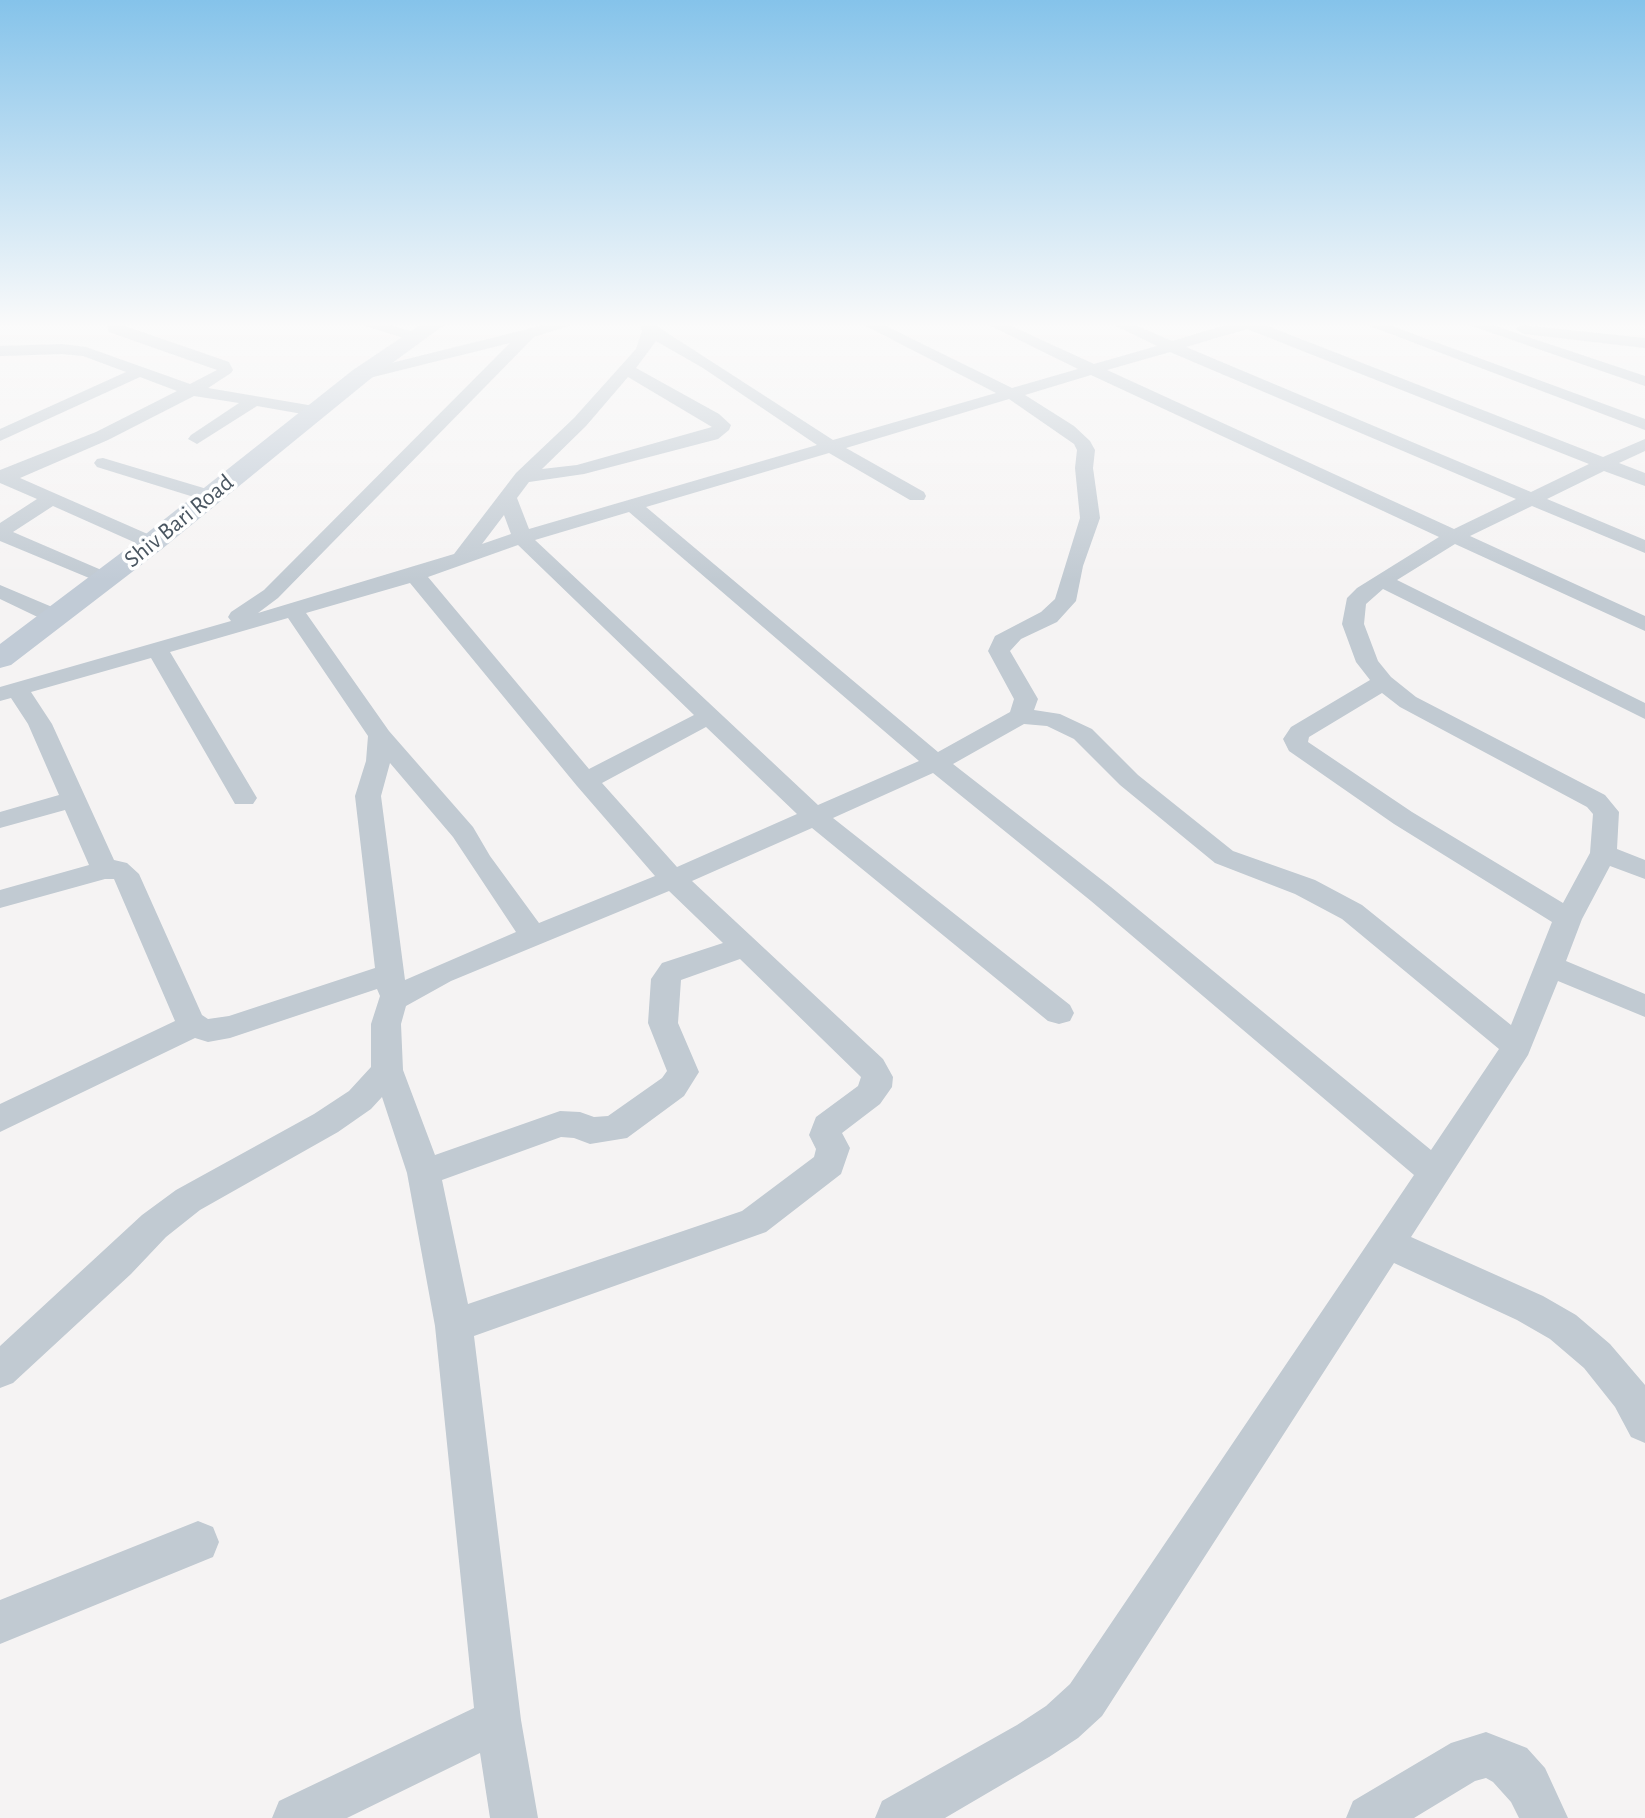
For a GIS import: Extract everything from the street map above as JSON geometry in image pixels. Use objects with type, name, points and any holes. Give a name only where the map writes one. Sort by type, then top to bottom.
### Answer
[{"type":"street","points":[[0,436],[57,410]]},
{"type":"street","points":[[2,477],[102,436],[152,410]]},
{"type":"street","points":[[197,439],[240,410]]},
{"type":"street","points":[[306,410],[314,411]]},
{"type":"street","points":[[224,627],[271,594],[453,410]]},
{"type":"street","points":[[461,559],[523,477],[591,410]]},
{"type":"street","points":[[523,477],[578,470],[712,435],[720,430],[722,425],[699,410]]},
{"type":"street","points":[[776,410],[833,448],[917,496]]},
{"type":"street","points":[[105,870],[40,724],[9,692],[224,627],[415,575],[522,538],[963,410]]},
{"type":"street","points":[[1020,716],[1026,699],[999,651],[1003,641],[1049,617],[1065,601],[1091,507],[1084,468],[1086,450],[1081,441],[1036,410]]},
{"type":"street","points":[[1180,410],[1645,624]]},
{"type":"street","points":[[1319,410],[1645,547]]},
{"type":"street","points":[[1465,410],[1645,480]]},
{"type":"street","points":[[1604,410],[1645,425]]},
{"type":"street","name":"Shiv Bari Road","points":[[0,659],[152,543],[314,411]]},
{"type":"street","points":[[899,1818],[1033,1741],[1062,1722],[1086,1700],[1517,1047],[1568,919],[1603,853],[1606,812],[1596,801],[1408,702],[1383,682],[1367,662],[1353,624],[1355,603],[1364,592],[1454,536],[1645,444]]},
{"type":"street","points":[[103,463],[210,496]]},
{"type":"street","points":[[2,477],[152,543]]},
{"type":"street","points":[[507,497],[522,538],[813,815],[1059,1013]]},
{"type":"street","points":[[0,533],[51,499]]},
{"type":"street","points":[[633,506],[936,763],[1101,894],[1433,1172]]},
{"type":"street","points":[[0,533],[106,579]]},
{"type":"street","points":[[415,575],[586,781],[673,879],[872,1068],[877,1077],[876,1087],[869,1095],[828,1126],[825,1135],[833,1148],[829,1164],[775,1207],[732,1232],[454,1326]]},
{"type":"street","points":[[1382,581],[1645,712]]},
{"type":"street","points":[[0,591],[56,617]]},
{"type":"street","points":[[293,610],[380,736],[464,833],[479,860],[533,935]]},
{"type":"street","points":[[156,647],[244,798]]},
{"type":"street","points":[[1383,682],[1300,732],[1295,739],[1298,746],[1403,818],[1568,919]]},
{"type":"street","points":[[586,781],[709,716]]},
{"type":"street","points":[[0,1119],[193,1026],[208,1031],[392,987],[416,986],[673,879],[936,763],[1020,716],[1052,719],[1083,734],[1129,780],[1224,857],[1305,887],[1352,912],[1517,1047]]},
{"type":"street","points":[[380,736],[378,761],[368,796],[392,987],[386,1024],[387,1070],[410,1125],[424,1173],[454,1326],[498,1720],[514,1818]]},
{"type":"street","points":[[0,820],[73,799]]},
{"type":"street","points":[[1603,853],[1645,870]]},
{"type":"street","points":[[0,899],[105,870],[117,869],[125,874],[193,1026]]},
{"type":"street","points":[[424,1173],[560,1124],[580,1125],[590,1131],[601,1132],[615,1129],[673,1087],[683,1072],[663,1023],[666,979],[672,970],[745,947]]},
{"type":"street","points":[[1551,966],[1645,1006]]},
{"type":"street","points":[[0,1370],[118,1263],[154,1226],[188,1200],[326,1123],[360,1100],[387,1070]]},
{"type":"street","points":[[1387,1243],[1530,1308],[1563,1327],[1597,1356],[1629,1394],[1645,1424]]},
{"type":"street","points":[[0,1622],[198,1542]]},
{"type":"street","points":[[296,1818],[498,1720]]},
{"type":"street","points":[[1370,1818],[1467,1759],[1486,1755],[1510,1765],[1528,1785],[1544,1818]]}]
